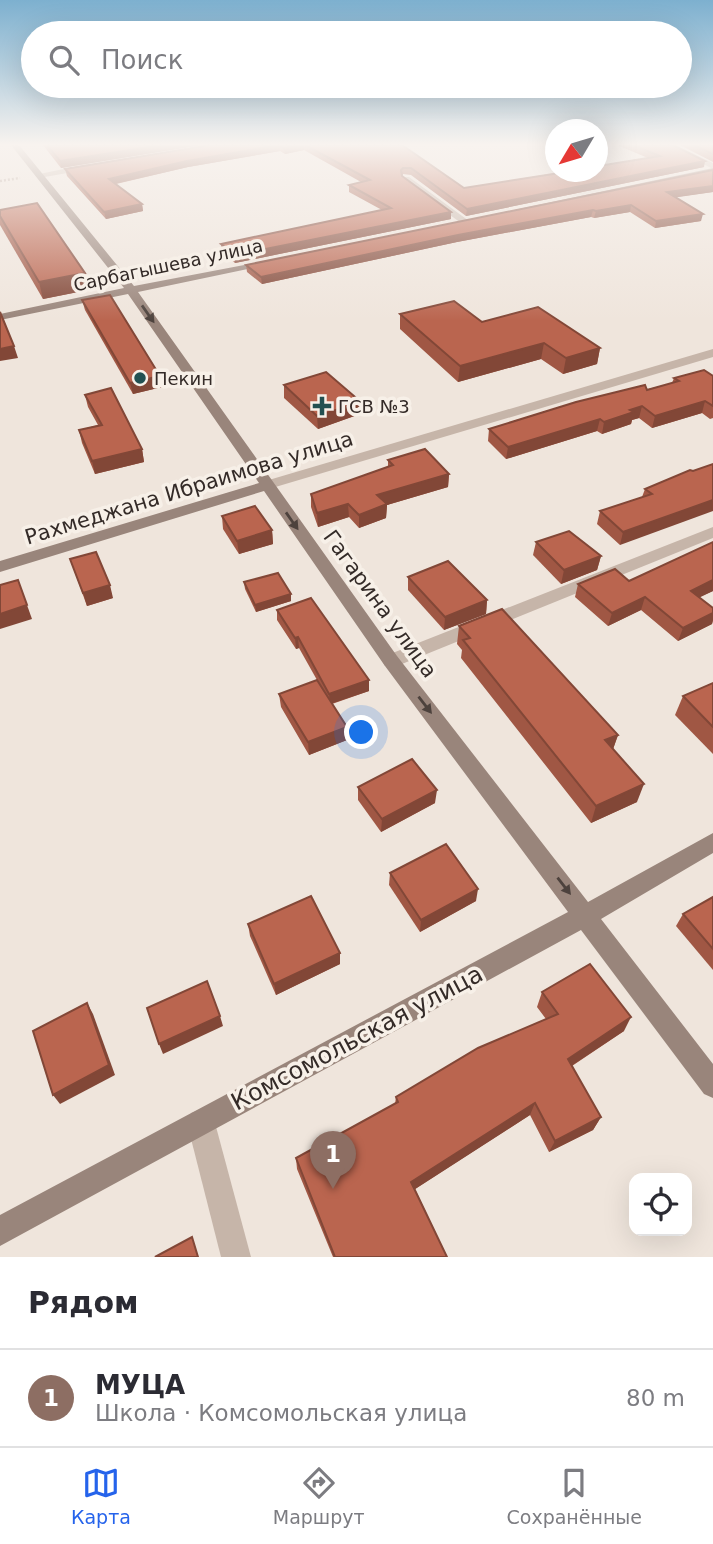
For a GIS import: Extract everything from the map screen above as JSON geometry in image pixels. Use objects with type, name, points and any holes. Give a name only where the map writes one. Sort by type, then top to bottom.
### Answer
[{"type":"main road","name":"Гагарина улица","points":[[62,204],[132,291],[391,661],[713,1085]]},
{"type":"main road","points":[[489,216],[547,204]]},
{"type":"main road","points":[[451,224],[476,219]]},
{"type":"main road","name":"Сарбагышева улица","points":[[0,317],[280,260]]},
{"type":"main road","name":"Рахмеджана Ибраимова улица","points":[[0,567],[267,485]]},
{"type":"main road","name":"Комсомольская улица","points":[[0,1231],[586,915],[713,842]]},
{"type":"street","points":[[440,204],[464,221]]},
{"type":"street","name":"Рахмеджана Ибраимова улица","points":[[267,485],[713,353]]},
{"type":"street","points":[[391,661],[713,532]]},
{"type":"street","points":[[201,1123],[236,1257]]},
{"type":"building","points":[[37,204],[85,273],[39,282],[0,216],[0,210]]},
{"type":"building","points":[[96,204],[142,204],[104,212]]},
{"type":"building","points":[[383,204],[440,204],[451,212],[235,255],[221,244],[391,208]]},
{"type":"building","points":[[460,204],[493,204],[467,209]]},
{"type":"building","points":[[548,204],[686,204],[703,214],[656,221],[631,205],[458,235],[261,277],[246,265]]},
{"type":"building","points":[[110,295],[160,376],[130,383],[82,300]]},
{"type":"building","points":[[454,301],[482,322],[538,307],[600,348],[566,358],[544,343],[460,366],[400,314]]},
{"type":"building","points":[[0,312],[14,346],[0,349]]},
{"type":"building","points":[[704,370],[713,376],[713,406],[705,401],[655,416],[642,406],[630,410],[634,412],[604,422],[600,419],[508,447],[489,429],[576,402],[645,385],[647,390],[679,381],[674,378]]},
{"type":"building","points":[[326,372],[361,402],[317,416],[284,385]]},
{"type":"building","points":[[111,388],[142,449],[92,461],[79,430],[102,425],[85,395]]},
{"type":"building","points":[[425,449],[449,474],[377,495],[387,504],[359,515],[348,504],[317,513],[311,494],[393,465],[388,460]]},
{"type":"building","points":[[713,464],[713,500],[623,532],[600,511],[652,494],[645,489],[690,470]]},
{"type":"building","points":[[255,506],[272,530],[237,541],[222,516]]},
{"type":"building","points":[[569,531],[601,556],[564,570],[536,542]]},
{"type":"building","points":[[713,542],[713,580],[691,591],[713,608],[713,613],[683,628],[645,597],[612,613],[578,584],[615,569],[629,581]]},
{"type":"building","points":[[96,552],[110,585],[83,593],[70,559]]},
{"type":"building","points":[[448,561],[487,600],[445,617],[408,577]]},
{"type":"building","points":[[278,573],[291,594],[255,605],[244,582]]},
{"type":"building","points":[[18,580],[27,605],[0,614],[0,585]]},
{"type":"building","points":[[311,598],[369,680],[329,694],[298,637],[295,638],[277,610]]},
{"type":"building","points":[[502,609],[618,735],[605,740],[644,784],[596,806],[463,640],[470,638],[459,626]]},
{"type":"building","points":[[317,680],[347,727],[308,742],[279,694]]},
{"type":"building","points":[[713,683],[713,727],[683,696]]},
{"type":"building","points":[[412,759],[437,790],[382,819],[358,787]]},
{"type":"building","points":[[446,844],[478,889],[421,920],[390,873]]},
{"type":"building","points":[[311,896],[340,953],[274,984],[248,924]]},
{"type":"building","points":[[713,897],[713,949],[683,914]]},
{"type":"building","points":[[590,964],[631,1017],[568,1059],[601,1117],[555,1141],[535,1103],[411,1182],[447,1257],[335,1257],[296,1158],[398,1102],[396,1097],[478,1048],[558,1014],[542,992]]},
{"type":"building","points":[[207,981],[220,1016],[159,1044],[147,1008]]},
{"type":"building","points":[[87,1003],[109,1065],[53,1095],[33,1031]]},
{"type":"building","points":[[192,1237],[198,1257],[155,1257]]},
{"type":"place","name":"Пекин","points":[[140,378]]},
{"type":"place","name":"ГСВ №3","points":[[322,406]]},
{"type":"place","name":"МУЦА","points":[[333,1189]]}]
